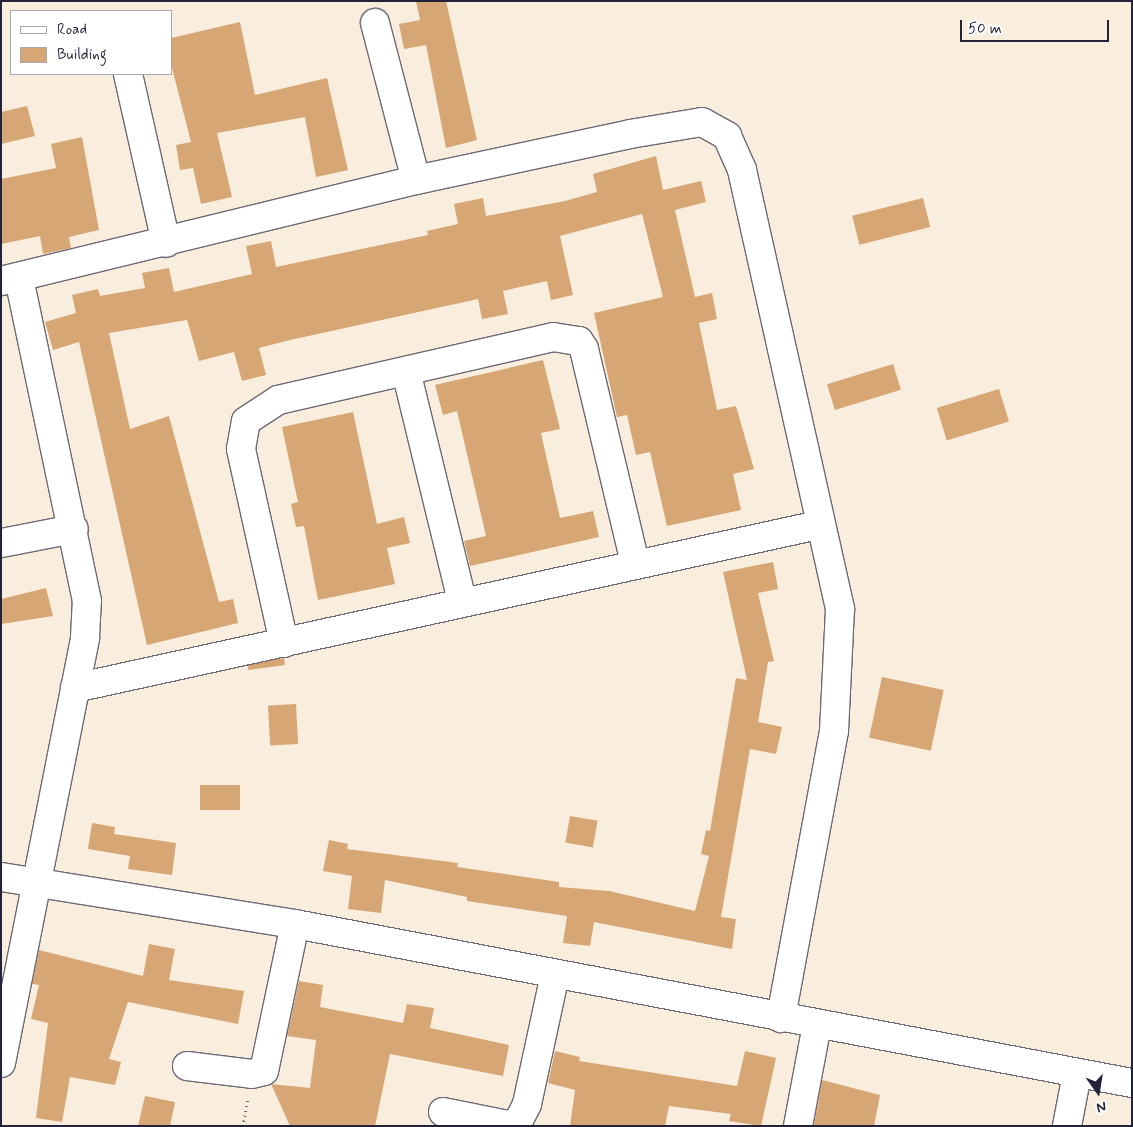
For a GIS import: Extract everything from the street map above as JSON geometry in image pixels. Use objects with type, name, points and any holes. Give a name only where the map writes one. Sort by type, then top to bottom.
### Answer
[{"type":"street","points":[[375,23],[416,180]]},
{"type":"street","points":[[128,75],[166,243]]},
{"type":"street","points":[[1,1062],[75,688],[87,601],[74,528],[10,279],[166,243],[416,180],[684,124],[715,126],[727,136],[742,170],[818,525],[840,610],[840,654],[822,806],[781,1018]]},
{"type":"street","points":[[284,643],[241,450],[246,421],[278,400],[553,337],[579,340],[588,361],[635,563]]},
{"type":"street","points":[[406,371],[462,601]]},
{"type":"street","points":[[75,688],[284,643],[635,563],[818,525]]},
{"type":"street","points":[[1,543],[74,528]]},
{"type":"street","points":[[1,877],[295,924],[554,975],[1132,1083]]},
{"type":"street","points":[[187,1066],[252,1074],[267,1067],[295,924]]},
{"type":"street","points":[[443,1112],[508,1125],[518,1122],[527,1104],[554,975]]},
{"type":"street","points":[[798,1126],[817,1024]]},
{"type":"street","points":[[1067,1126],[1077,1074]]},
{"type":"path","points":[[242,1126],[252,1074]]},
{"type":"building","points":[[416,1],[446,1],[477,140],[446,148],[426,45],[404,49],[399,24],[420,20]]},
{"type":"building","points":[[240,22],[255,95],[327,78],[348,170],[316,177],[305,117],[217,133],[232,197],[201,204],[193,168],[180,170],[176,145],[191,142],[172,68],[172,38]]},
{"type":"building","points":[[27,106],[35,136],[1,144],[1,112]]},
{"type":"building","points":[[82,137],[99,230],[69,237],[71,248],[43,254],[40,236],[1,244],[1,179],[56,168],[51,144]]},
{"type":"building","points":[[656,156],[663,190],[701,181],[706,202],[675,210],[695,297],[712,293],[717,319],[699,323],[717,410],[736,406],[754,469],[733,474],[741,510],[667,526],[650,452],[636,455],[627,415],[617,417],[594,313],[663,297],[642,214],[560,236],[573,295],[551,300],[547,281],[503,291],[508,314],[482,319],[478,299],[259,348],[266,375],[242,381],[234,352],[199,361],[187,320],[109,333],[130,429],[169,416],[219,602],[233,599],[238,623],[147,645],[79,342],[53,350],[45,322],[76,313],[72,295],[98,289],[100,296],[145,288],[142,273],[169,268],[174,292],[252,274],[246,246],[271,241],[276,267],[428,235],[427,231],[458,224],[454,204],[483,198],[486,216],[565,201],[597,192],[593,174]]},
{"type":"building","points":[[923,198],[930,227],[859,245],[852,216]]},
{"type":"building","points":[[543,360],[560,429],[541,433],[560,518],[593,511],[599,537],[470,566],[464,541],[486,536],[457,411],[443,415],[435,385]]},
{"type":"building","points":[[893,364],[901,390],[835,410],[827,384]]},
{"type":"building","points":[[999,389],[1009,422],[947,441],[937,408]]},
{"type":"building","points":[[353,412],[377,524],[404,517],[410,543],[387,548],[395,584],[318,600],[304,526],[296,527],[291,504],[298,502],[282,427]]},
{"type":"building","points":[[773,562],[778,589],[758,593],[774,661],[768,662],[758,722],[782,727],[776,754],[750,749],[721,917],[736,919],[732,949],[594,922],[590,946],[563,943],[567,916],[467,901],[467,897],[385,880],[381,913],[348,909],[352,876],[323,871],[329,840],[348,844],[347,849],[458,863],[457,867],[559,882],[559,887],[609,891],[695,911],[709,856],[701,854],[706,830],[710,831],[736,678],[747,680],[723,572]]},
{"type":"building","points":[[46,588],[53,616],[1,624],[1,599]]},
{"type":"building","points":[[284,658],[285,665],[248,670],[247,663]]},
{"type":"building","points":[[882,677],[944,690],[931,751],[869,738]]},
{"type":"building","points":[[296,704],[298,744],[270,745],[268,705]]},
{"type":"building","points":[[200,785],[240,785],[240,810],[200,810]]},
{"type":"building","points":[[570,816],[598,821],[593,847],[565,843]]},
{"type":"building","points":[[92,823],[115,827],[114,834],[176,843],[172,875],[128,869],[130,856],[88,849]]},
{"type":"building","points":[[149,944],[175,949],[169,980],[244,991],[238,1024],[128,1002],[109,1059],[121,1062],[115,1085],[70,1077],[62,1122],[36,1118],[48,1023],[31,1019],[39,985],[32,984],[39,950],[143,976]]},
{"type":"building","points":[[299,981],[323,985],[320,1007],[403,1023],[407,1004],[434,1008],[430,1028],[509,1045],[503,1076],[390,1054],[375,1126],[290,1126],[271,1084],[310,1088],[316,1040],[287,1036]]},
{"type":"building","points":[[555,1051],[580,1057],[579,1061],[737,1086],[745,1051],[776,1058],[761,1126],[729,1121],[731,1114],[669,1106],[665,1126],[570,1126],[575,1090],[548,1083]]},
{"type":"building","points":[[822,1080],[880,1095],[874,1126],[814,1126]]},
{"type":"building","points":[[145,1096],[175,1102],[170,1126],[138,1126]]}]
